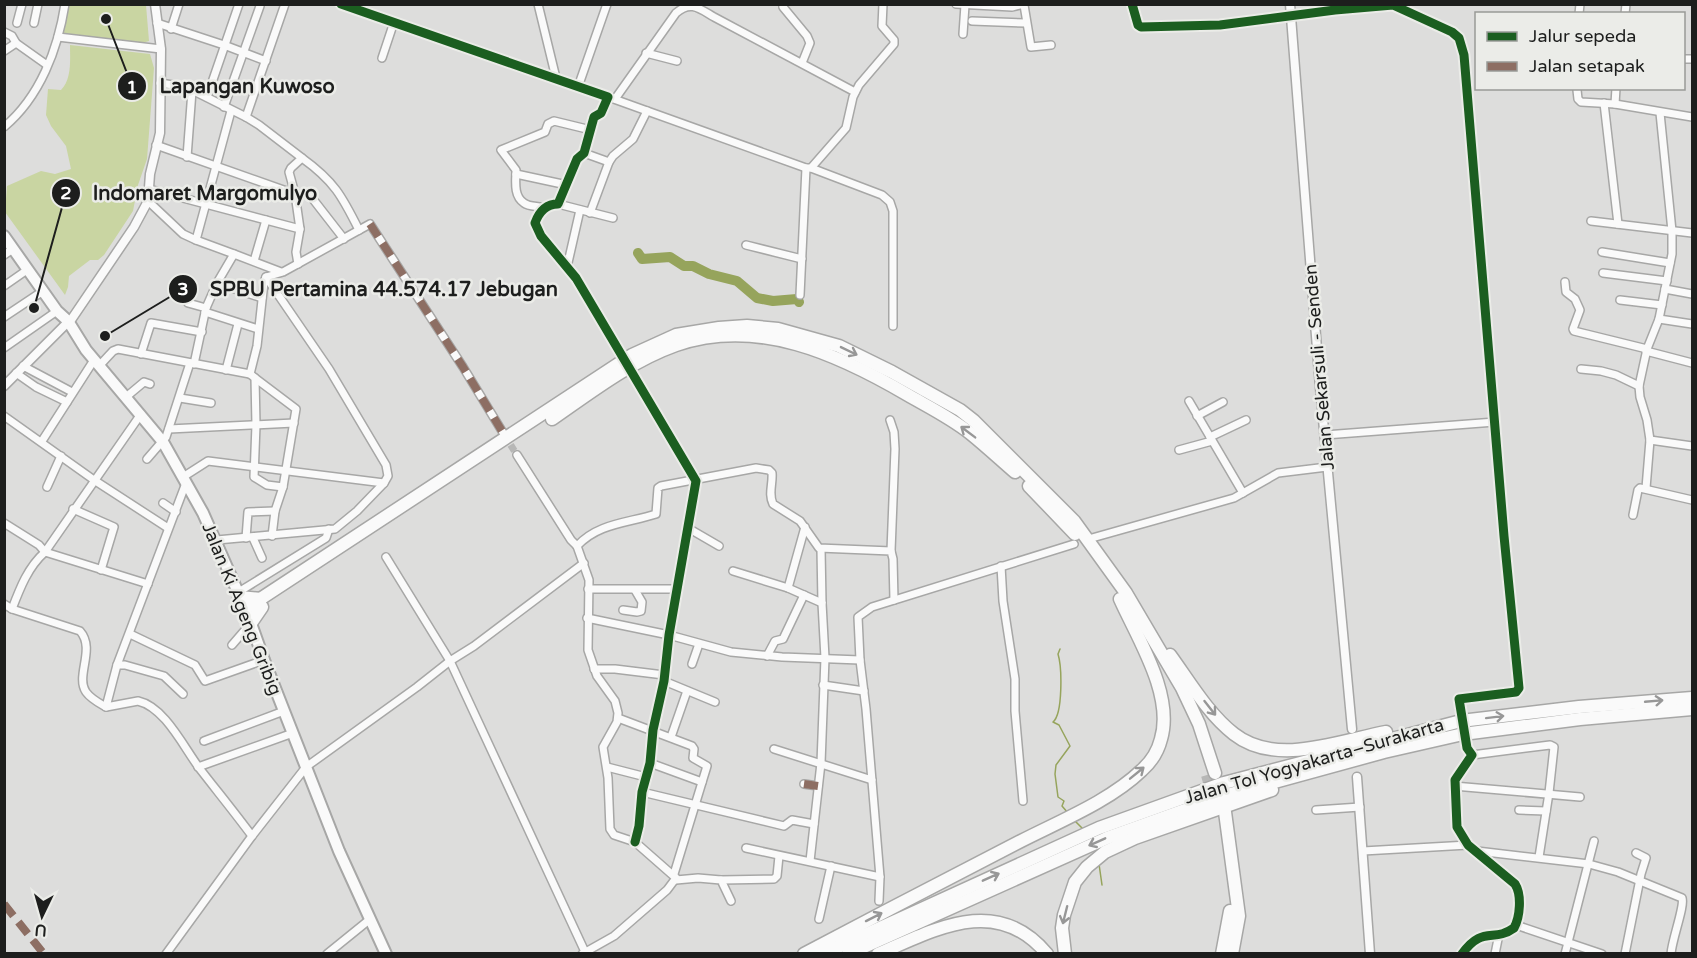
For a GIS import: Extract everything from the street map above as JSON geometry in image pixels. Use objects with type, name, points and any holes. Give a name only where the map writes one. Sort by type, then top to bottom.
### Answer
[{"type":"highway","points":[[248,616],[261,603],[641,360],[679,344],[721,335],[766,336],[823,352],[880,379],[956,423],[969,433],[1019,476],[1065,524],[1220,721],[1233,734],[1246,742],[1259,747],[1281,750],[1315,747],[1460,714]]},
{"type":"highway","points":[[238,595],[261,603]]},
{"type":"highway","points":[[1123,596],[1174,690],[1211,774]]},
{"type":"highway","points":[[804,954],[1094,803],[1142,770],[1154,756],[1161,740],[1165,719],[1158,684],[1123,596]]},
{"type":"highway","name":"Jalan Tol Yogyakarta–Surakarta","points":[[1617,710],[1692,698]]},
{"type":"highway","name":"Jalan Tol Yogyakarta–Surakarta","points":[[823,954],[1099,828],[1204,789],[1460,714],[1692,709]]},
{"type":"highway","name":"Jalan Tol Yogyakarta–Surakarta","points":[[848,954],[1107,838],[1207,801],[1463,734],[1579,713]]},
{"type":"highway","points":[[1065,954],[1062,928],[1075,882],[1087,867],[1106,852],[1135,838],[1210,811],[1384,753]]},
{"type":"highway","points":[[1222,954],[1231,916],[1221,813],[1239,916],[1232,954]]},
{"type":"highway","points":[[878,954],[934,930],[981,920],[1003,922],[1027,934],[1047,954]]},
{"type":"main road","name":"Jalan Ki Ageng Gribig","points":[[4,236],[9,252],[27,270],[57,311],[69,321],[97,363],[162,442],[217,540],[306,767],[369,920],[386,954]]},
{"type":"street","points":[[17,23],[22,4]]},
{"type":"street","points":[[34,23],[38,4]]},
{"type":"street","points":[[4,127],[26,105],[47,65],[58,37],[64,4]]},
{"type":"street","points":[[4,386],[69,321],[134,227],[148,201],[160,133],[160,49],[155,4]]},
{"type":"street","points":[[171,29],[179,4]]},
{"type":"street","points":[[207,97],[239,4]]},
{"type":"street","points":[[246,117],[285,4]]},
{"type":"street","points":[[341,4],[882,195],[890,202],[893,211],[893,326]]},
{"type":"street","points":[[538,4],[556,78]]},
{"type":"street","points":[[579,87],[606,4]]},
{"type":"street","points":[[800,295],[809,168],[846,128],[855,92],[895,42],[882,26],[883,4]]},
{"type":"street","points":[[956,4],[1012,7],[1024,5],[1031,47],[1052,45]]},
{"type":"street","points":[[1132,4],[1138,25],[1143,27],[1220,25],[1393,5],[1452,32],[1461,42],[1464,55],[1519,688],[1516,692],[1459,699],[1460,714]]},
{"type":"street","name":"Jalan Sekarsuli - Senden","points":[[1290,4],[1327,467],[1352,729]]},
{"type":"street","points":[[558,204],[577,159],[584,153],[594,117],[639,66],[646,53],[684,5],[698,7],[855,92]]},
{"type":"street","points":[[963,34],[965,5]]},
{"type":"street","points":[[196,240],[228,109],[260,6]]},
{"type":"street","points":[[783,7],[810,42],[802,63]]},
{"type":"street","points":[[972,21],[1026,23]]},
{"type":"street","points":[[382,58],[394,22]]},
{"type":"street","points":[[157,23],[266,61]]},
{"type":"street","points":[[4,32],[47,65]]},
{"type":"street","points":[[58,37],[160,49]]},
{"type":"street","points":[[4,51],[16,43]]},
{"type":"street","points":[[646,53],[677,61]]},
{"type":"street","points":[[160,83],[192,90],[260,125],[329,179],[359,231]]},
{"type":"street","points":[[187,158],[192,90]]},
{"type":"street","points":[[1577,90],[1578,99],[1581,102],[1615,104],[1692,117]]},
{"type":"street","points":[[1615,104],[1616,90]]},
{"type":"street","points":[[1604,103],[1618,224]]},
{"type":"street","points":[[590,213],[609,162],[630,143],[647,111]]},
{"type":"street","points":[[1646,488],[1650,440],[1639,386],[1646,350],[1659,319],[1662,305],[1670,263],[1672,231],[1660,113]]},
{"type":"street","points":[[544,208],[522,202],[515,187],[514,167],[501,150],[545,132],[548,124],[554,121],[591,130]]},
{"type":"street","points":[[156,146],[295,194],[309,194],[344,239]]},
{"type":"street","points":[[584,153],[609,162]]},
{"type":"street","points":[[298,264],[296,252],[300,229],[295,194],[288,172],[302,158]]},
{"type":"street","points":[[516,174],[567,185]]},
{"type":"street","points":[[149,189],[300,229]]},
{"type":"street","points":[[148,201],[183,234],[283,272]]},
{"type":"street","points":[[613,218],[551,204],[544,208],[536,219],[537,230],[576,278],[623,356]]},
{"type":"street","points":[[567,267],[580,210]]},
{"type":"street","points":[[254,261],[266,220]]},
{"type":"street","points":[[1591,221],[1692,233]]},
{"type":"street","points":[[266,277],[283,272],[370,224],[505,436]]},
{"type":"street","points":[[746,245],[802,259]]},
{"type":"street","points":[[1602,252],[1670,263]]},
{"type":"street","points":[[147,459],[162,442],[169,429],[202,332],[206,310],[234,254]]},
{"type":"street","points":[[4,286],[27,270]]},
{"type":"street","points":[[1603,273],[1667,281]]},
{"type":"street","points":[[266,277],[253,376],[256,425],[254,467],[255,478],[267,485],[283,487]]},
{"type":"street","points":[[217,540],[272,536],[338,527],[357,511],[388,476],[386,465],[329,369],[266,277]]},
{"type":"street","points":[[1565,282],[1566,292],[1575,299],[1580,310],[1574,331],[1692,363]]},
{"type":"street","points":[[217,284],[262,298]]},
{"type":"street","points":[[1665,289],[1692,294]]},
{"type":"street","points":[[4,317],[43,291]]},
{"type":"street","points":[[1620,300],[1662,305]]},
{"type":"street","points":[[188,303],[238,324],[258,329]]},
{"type":"street","points":[[4,348],[57,311]]},
{"type":"street","points":[[1659,319],[1692,324]]},
{"type":"street","points":[[141,354],[151,323],[202,332]]},
{"type":"street","points":[[226,370],[238,324]]},
{"type":"street","points":[[42,441],[72,393],[97,363],[115,350],[253,376],[296,409],[272,536]]},
{"type":"street","points":[[23,366],[72,393]]},
{"type":"street","points":[[1581,369],[1616,375],[1639,386]]},
{"type":"street","points":[[16,373],[36,387],[67,402]]},
{"type":"street","points":[[634,842],[639,826],[642,792],[650,763],[653,730],[664,678],[669,635],[696,481],[635,377]]},
{"type":"street","points":[[126,397],[144,382],[150,384]]},
{"type":"street","points":[[180,398],[211,403]]},
{"type":"street","points":[[1189,401],[1243,493]]},
{"type":"street","points":[[1197,416],[1223,402]]},
{"type":"street","points":[[12,609],[35,561],[45,552],[141,414]]},
{"type":"street","points":[[4,416],[94,480],[168,528]]},
{"type":"street","points":[[890,420],[894,432],[895,449],[891,551],[894,600]]},
{"type":"street","points":[[1179,450],[1211,439],[1246,420]]},
{"type":"street","points":[[1325,435],[1495,422]]},
{"type":"street","points":[[169,429],[294,423]]},
{"type":"street","points":[[1650,440],[1692,446]]},
{"type":"street","points":[[517,455],[570,540],[577,546],[589,580],[587,646],[600,683],[615,701],[618,718],[603,744],[607,767],[610,829],[614,835],[634,842],[675,877],[721,880],[774,879],[777,876],[779,856]]},
{"type":"street","points":[[47,487],[61,456]]},
{"type":"street","points":[[106,707],[117,665],[176,512],[184,480],[208,461],[384,483]]},
{"type":"street","points":[[1092,538],[1207,506],[1243,493],[1272,475],[1327,467]]},
{"type":"street","points":[[577,546],[602,528],[656,514],[658,488],[661,486],[756,468],[767,469],[773,476],[772,502],[805,527],[821,549],[891,551]]},
{"type":"street","points":[[1633,515],[1640,488],[1692,500]]},
{"type":"street","points":[[163,503],[176,512]]},
{"type":"street","points":[[73,509],[114,527],[101,570]]},
{"type":"street","points":[[262,558],[250,538],[248,512],[275,511]]},
{"type":"street","points":[[6,527],[39,545],[45,552],[148,584]]},
{"type":"street","points":[[788,588],[805,527]]},
{"type":"street","points":[[688,528],[719,546]]},
{"type":"street","points":[[238,595],[326,538],[329,529]]},
{"type":"street","points":[[879,901],[880,877],[873,780],[860,660],[858,617],[866,610],[894,600],[1074,544]]},
{"type":"street","points":[[810,861],[821,763],[825,658],[821,549]]},
{"type":"street","points":[[386,557],[450,661],[585,953],[614,936],[667,890],[675,877],[707,765],[693,758],[694,747],[618,718]]},
{"type":"street","points":[[168,953],[252,836],[306,767],[450,661],[474,646],[584,563]]},
{"type":"street","points":[[1001,566],[1003,601],[1014,668],[1015,711],[1023,801]]},
{"type":"street","points":[[733,571],[788,588],[822,603]]},
{"type":"street","points":[[588,589],[677,590]]},
{"type":"street","points":[[623,610],[637,612],[641,610],[642,602],[635,590]]},
{"type":"street","points":[[766,656],[775,641],[783,639],[804,595]]},
{"type":"street","points":[[4,604],[12,609],[71,627],[83,634],[86,644],[84,688],[93,699],[106,707],[132,701],[144,702],[162,717],[252,836]]},
{"type":"street","points":[[232,645],[248,616]]},
{"type":"street","points":[[587,618],[669,635],[735,653],[860,660]]},
{"type":"street","points":[[130,634],[195,665],[205,681],[264,660]]},
{"type":"street","points":[[692,664],[699,644]]},
{"type":"street","points":[[117,665],[143,669],[164,676],[183,694]]},
{"type":"street","points":[[594,669],[615,669],[664,678],[687,691],[715,702]]},
{"type":"street","points":[[823,685],[864,691]]},
{"type":"street","points":[[671,737],[687,691]]},
{"type":"street","points":[[204,741],[284,711]]},
{"type":"street","points":[[198,767],[293,733]]},
{"type":"street","points":[[1462,954],[1476,938],[1512,930],[1516,925],[1519,899],[1518,887],[1468,845],[1457,827],[1454,786],[1469,751],[1550,745],[1554,747],[1539,857]]},
{"type":"street","points":[[774,749],[873,780]]},
{"type":"street","points":[[650,763],[702,782]]},
{"type":"street","points":[[607,767],[646,777]]},
{"type":"street","points":[[1357,777],[1371,954]]},
{"type":"street","points":[[804,784],[818,786]]},
{"type":"street","points":[[1454,786],[1580,797]]},
{"type":"street","points":[[642,792],[784,826],[791,820],[814,824]]},
{"type":"street","points":[[1316,810],[1360,807]]},
{"type":"street","points":[[1519,810],[1546,811]]},
{"type":"street","points":[[1565,954],[1594,841]]},
{"type":"street","points":[[1363,851],[1468,845]]},
{"type":"street","points":[[746,849],[880,877]]},
{"type":"street","points":[[1476,851],[1589,864],[1639,880],[1682,898],[1684,900],[1672,940],[1671,954]]},
{"type":"street","points":[[1624,954],[1639,880],[1646,858],[1636,853]]},
{"type":"street","points":[[819,920],[831,866]]},
{"type":"street","points":[[721,880],[731,901]]},
{"type":"street","points":[[327,954],[369,920]]},
{"type":"street","points":[[1516,925],[1602,954]]},
{"type":"street","points":[[1495,954],[1499,934]]},
{"type":"green space","points":[[67,5],[146,5],[149,41],[139,44],[63,34]]},
{"type":"green space","points":[[70,45],[150,54],[154,68],[147,159],[138,185],[133,211],[104,255],[98,260],[90,260],[69,276],[65,295],[5,212],[7,186],[41,171],[55,174],[71,169],[66,146],[46,115],[48,89],[61,90],[67,80],[70,69]]},
{"type":"waterway","points":[[638,253],[642,259],[670,257],[684,266],[693,266],[709,274],[737,281],[757,298],[773,301],[797,299],[799,302]]},
{"type":"waterway","points":[[1060,649],[1058,654],[1061,679],[1060,700],[1059,710],[1053,722],[1059,725],[1070,746],[1056,765],[1055,774],[1058,797],[1064,801],[1062,806],[1068,813]]},
{"type":"waterway","points":[[1075,821],[1082,828]]},
{"type":"waterway","points":[[1099,864],[1102,885]]},
{"type":"tunnel","points":[[505,436],[517,455]]},
{"type":"tunnel","points":[[1459,708],[1467,748]]},
{"type":"tunnel","points":[[1207,775],[1217,810]]},
{"type":"marked path","points":[[370,224],[505,436]]},
{"type":"marked path","points":[[804,784],[818,786]]},
{"type":"marked path","points":[[4,904],[44,954]]},
{"type":"cycle path","points":[[341,4],[608,97],[601,113],[594,117],[584,153],[577,159],[558,204],[544,209],[535,223],[541,236],[576,278],[696,481],[635,842]]},
{"type":"cycle path","points":[[1132,4],[1138,25],[1141,27],[1220,25],[1393,5],[1452,32],[1459,38],[1464,55],[1519,688],[1516,692],[1459,699],[1467,748],[1472,755],[1455,780],[1457,827],[1468,845],[1515,884],[1519,900],[1519,912],[1514,928],[1500,934],[1482,937],[1469,945],[1462,954]]},
{"type":"place","name":"Lapangan Kuwoso","points":[[106,19]]},
{"type":"place","name":"Indomaret Margomulyo","points":[[34,308]]},
{"type":"place","name":"SPBU Pertamina 44.574.17 Jebugan","points":[[105,336]]}]
